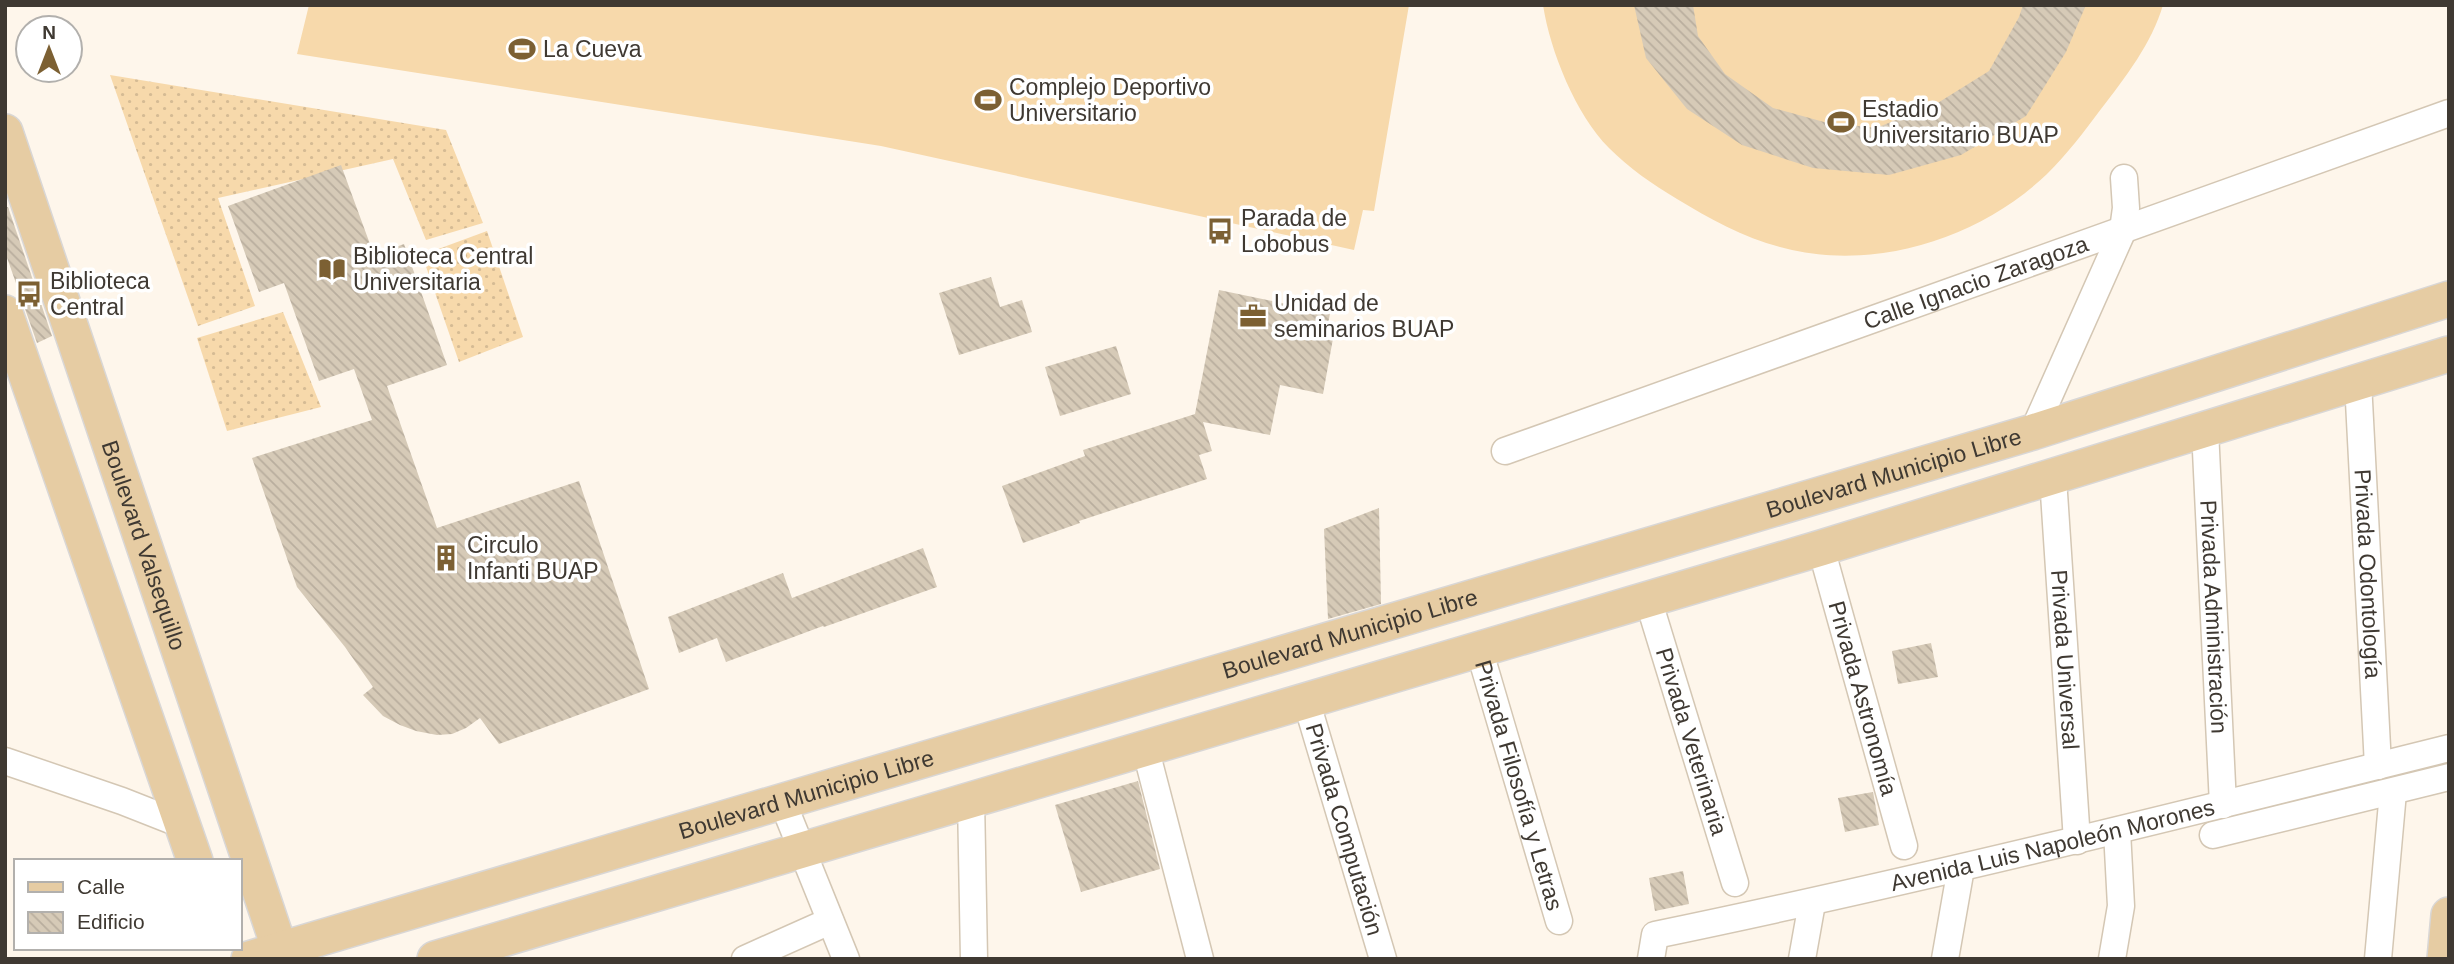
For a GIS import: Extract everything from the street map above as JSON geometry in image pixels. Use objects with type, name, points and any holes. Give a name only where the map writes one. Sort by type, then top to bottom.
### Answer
[{"type":"main road","name":"Boulevard Valsequillo","points":[[5,132],[239,859]]},
{"type":"main road","name":"Boulevard Municipio Libre","points":[[270,956],[2033,432],[2449,299]]},
{"type":"main road","points":[[5,313],[194,859]]},
{"type":"main road","points":[[435,959],[1821,548],[2449,354]]},
{"type":"main road","name":"Boulevard Valsequillo","points":[[242,869],[270,956]]},
{"type":"main road","points":[[2445,959],[2449,915]]},
{"type":"street","name":"Calle Ignacio Zaragoza","points":[[1505,451],[2449,113]]},
{"type":"street","points":[[2033,432],[2123,230],[2126,208],[2124,178]]},
{"type":"street","name":"Privada Odontología","points":[[2358,382],[2378,766]]},
{"type":"street","name":"Privada Administración","points":[[2205,430],[2223,805]]},
{"type":"street","name":"Privada Universal","points":[[2053,478],[2077,841]]},
{"type":"street","name":"Privada Astronomía","points":[[1821,548],[1904,846]]},
{"type":"street","name":"Privada Veterinaria","points":[[1648,599],[1735,883]]},
{"type":"street","name":"Privada Filosofía y Letras","points":[[1479,649],[1559,921]]},
{"type":"street","name":"Privada Computación","points":[[1306,701],[1382,959]]},
{"type":"street","points":[[1144,747],[1200,959]]},
{"type":"street","name":"Avenida Luis Napoleón Morones","points":[[1653,947],[1812,903],[2077,841],[2449,748]]},
{"type":"street","points":[[5,761],[122,800],[183,825]]},
{"type":"street","points":[[2213,835],[2449,777]]},
{"type":"street","points":[[2378,959],[2393,792]]},
{"type":"street","points":[[971,799],[974,959]]},
{"type":"street","points":[[783,803],[846,959]]},
{"type":"street","points":[[2112,959],[2121,906],[2118,831]]},
{"type":"street","points":[[1945,959],[1961,868]]},
{"type":"street","points":[[1802,959],[1812,903]]},
{"type":"street","points":[[745,959],[831,921]]},
{"type":"shaded area","name":"Complejo Deportivo Universitario","points":[[309,5],[1409,5],[1374,211],[1363,210],[1354,250],[881,146],[297,54]]},
{"type":"shaded area","name":"Estadio Universitario BUAP","points":[[1543,5],[2163,5],[2145,46],[2119,85],[2061,159],[2021,196],[1961,231],[1928,243],[1895,251],[1826,255],[1792,250],[1732,229],[1659,188],[1609,148],[1586,118],[1566,81],[1546,23]]},
{"type":"shaded area","points":[[110,75],[446,130],[483,223],[426,240],[393,159],[218,198],[255,306],[198,326]]},
{"type":"shaded area","points":[[487,231],[523,337],[459,362],[422,255]]},
{"type":"shaded area","points":[[283,312],[321,407],[227,431],[197,338]]},
{"type":"building","points":[[1634,5],[1693,5],[1698,36],[1725,74],[1773,108],[1824,122],[1876,128],[1936,104],[1989,71],[2023,5],[2086,5],[2066,52],[2026,116],[1961,155],[1889,175],[1813,168],[1742,145],[1687,109],[1646,58]]},
{"type":"building","name":"Circulo Infanti BUAP","points":[[341,165],[374,255],[404,244],[447,365],[387,386],[437,528],[579,481],[649,689],[499,744],[480,718],[452,734],[437,735],[416,731],[383,716],[363,695],[373,687],[297,587],[252,458],[372,420],[354,369],[319,381],[284,283],[259,292],[228,206]]},
{"type":"building","name":"Biblioteca Central","points":[[5,207],[8,207],[52,336],[37,343],[5,252]]},
{"type":"building","points":[[991,277],[1000,307],[1022,300],[1032,332],[959,355],[939,293]]},
{"type":"building","points":[[1219,290],[1330,313],[1327,331],[1334,333],[1323,394],[1280,385],[1270,435],[1203,422],[1212,451],[1199,455],[1207,479],[1079,521],[1080,523],[1023,543],[1002,486],[1085,456],[1083,450],[1195,414]]},
{"type":"building","points":[[1116,346],[1131,394],[1060,416],[1045,367]]},
{"type":"building","points":[[1379,508],[1381,604],[1328,619],[1324,529]]},
{"type":"building","points":[[923,548],[937,587],[726,662],[717,638],[679,653],[668,617],[783,573],[792,598]]},
{"type":"building","points":[[1931,643],[1938,677],[1898,684],[1892,651]]},
{"type":"building","points":[[1138,781],[1160,869],[1081,892],[1055,805]]},
{"type":"building","points":[[1873,792],[1879,825],[1845,832],[1838,798]]},
{"type":"building","points":[[1683,871],[1689,904],[1655,911],[1649,878]]},
{"type":"place","name":"La Cueva","points":[[522,49]]},
{"type":"place","name":"Complejo Deportivo Universitario","points":[[988,100]]},
{"type":"place","name":"Estadio Universitario BUAP","points":[[1841,122]]},
{"type":"place","name":"Parada de Lobobus","points":[[1220,231]]},
{"type":"place","name":"Biblioteca Central Universitaria","points":[[332,269]]},
{"type":"place","name":"Biblioteca Central","points":[[29,294]]},
{"type":"place","name":"Unidad de seminarios BUAP","points":[[1253,316]]},
{"type":"place","name":"Circulo Infanti BUAP","points":[[446,558]]}]
